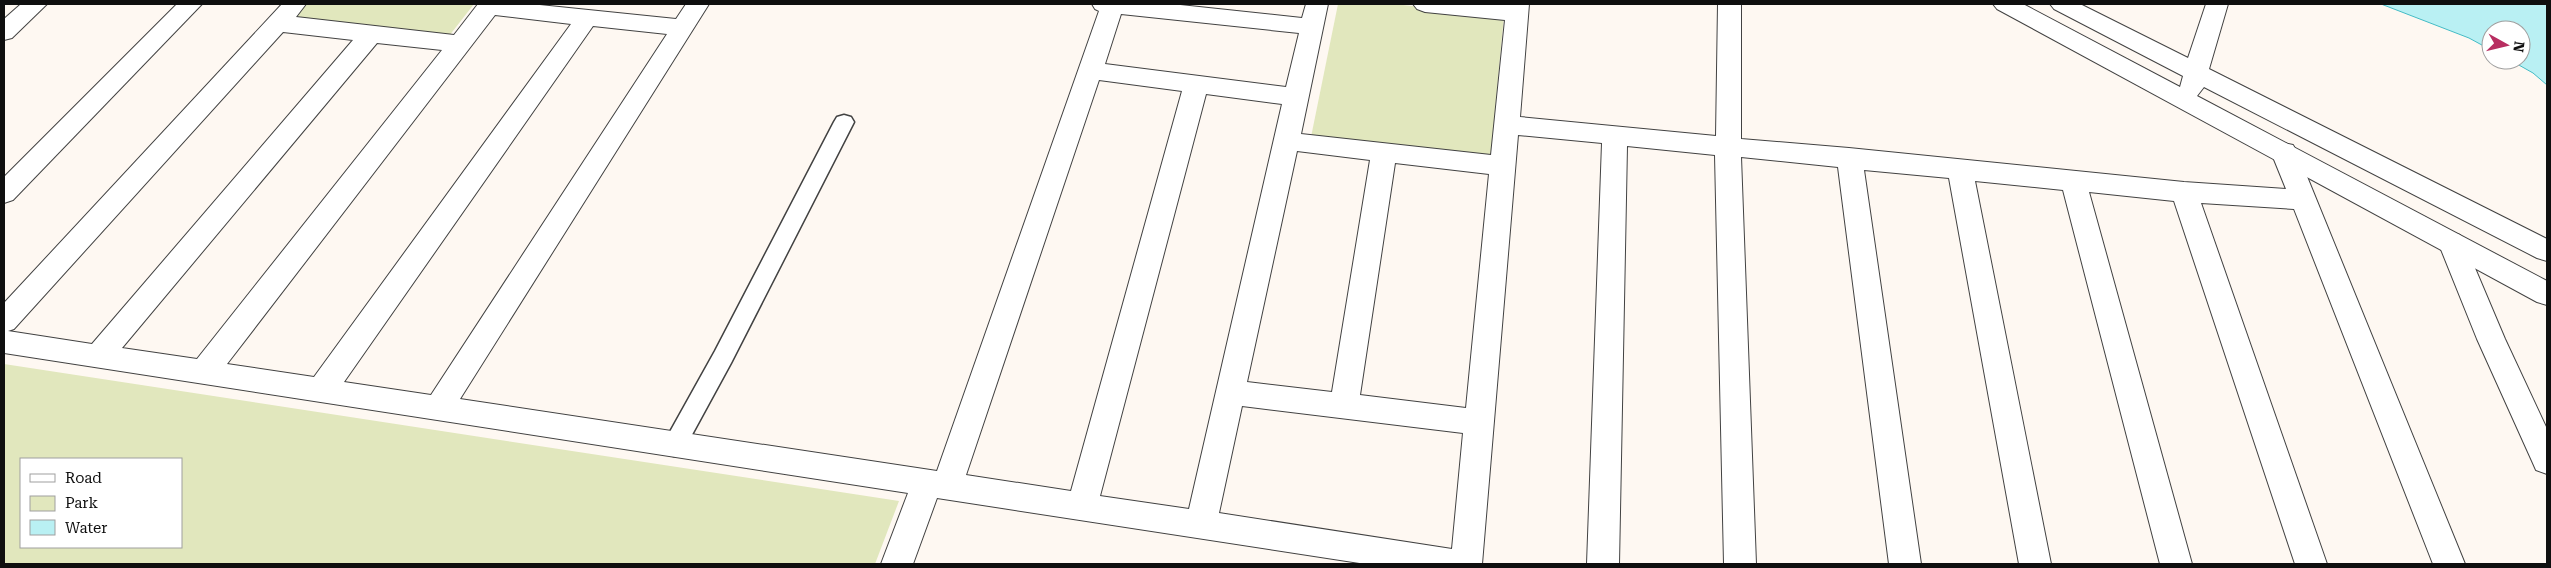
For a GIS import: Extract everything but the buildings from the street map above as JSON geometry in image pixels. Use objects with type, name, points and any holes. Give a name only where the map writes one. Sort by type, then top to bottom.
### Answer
[{"type":"street","points":[[4,32],[35,4]]},
{"type":"street","points":[[4,193],[190,4]]},
{"type":"street","points":[[4,321],[295,4]]},
{"type":"street","points":[[438,409],[698,4]]},
{"type":"street","points":[[898,564],[937,485],[1090,70],[1110,4],[1315,15],[1201,526]]},
{"type":"street","points":[[1425,4],[1517,8],[1466,564]]},
{"type":"street","points":[[1730,4],[1728,148],[1740,564]]},
{"type":"street","points":[[2005,4],[2547,294]]},
{"type":"street","points":[[2062,4],[2547,251]]},
{"type":"street","points":[[203,373],[489,6],[682,28]]},
{"type":"street","points":[[2188,101],[2215,9]]},
{"type":"street","points":[[321,391],[587,18]]},
{"type":"street","points":[[276,24],[459,44]]},
{"type":"street","points":[[98,357],[371,34]]},
{"type":"street","points":[[1090,70],[1296,97]]},
{"type":"street","points":[[1082,507],[1196,84]]},
{"type":"street","points":[[1507,125],[1728,148],[1849,157],[2184,192],[2304,200]]},
{"type":"street","points":[[1602,564],[1614,136]]},
{"type":"street","points":[[1286,141],[1503,166]]},
{"type":"street","points":[[1344,406],[1384,152]]},
{"type":"street","points":[[2284,152],[2449,564]]},
{"type":"street","points":[[1849,157],[1904,564]]},
{"type":"street","points":[[1960,169],[2035,564]]},
{"type":"street","points":[[2073,180],[2176,564]]},
{"type":"street","points":[[2184,192],[2311,564]]},
{"type":"street","points":[[2451,242],[2491,339],[2547,461]]},
{"type":"street","points":[[4,342],[674,446],[1458,564]]},
{"type":"street","points":[[1231,392],[1479,422]]},
{"type":"lane","points":[[674,446],[723,357],[844,122]]},
{"type":"green space","points":[[307,4],[474,4],[449,36],[294,18]]},
{"type":"green space","points":[[1338,4],[1394,4],[1504,16],[1490,163],[1310,142]]},
{"type":"green space","points":[[4,364],[899,501],[875,564],[4,564]]},
{"type":"water","points":[[2381,4],[2547,4],[2547,85],[2528,70],[2531,70],[2531,20],[2481,20],[2481,45],[2469,38]]}]
